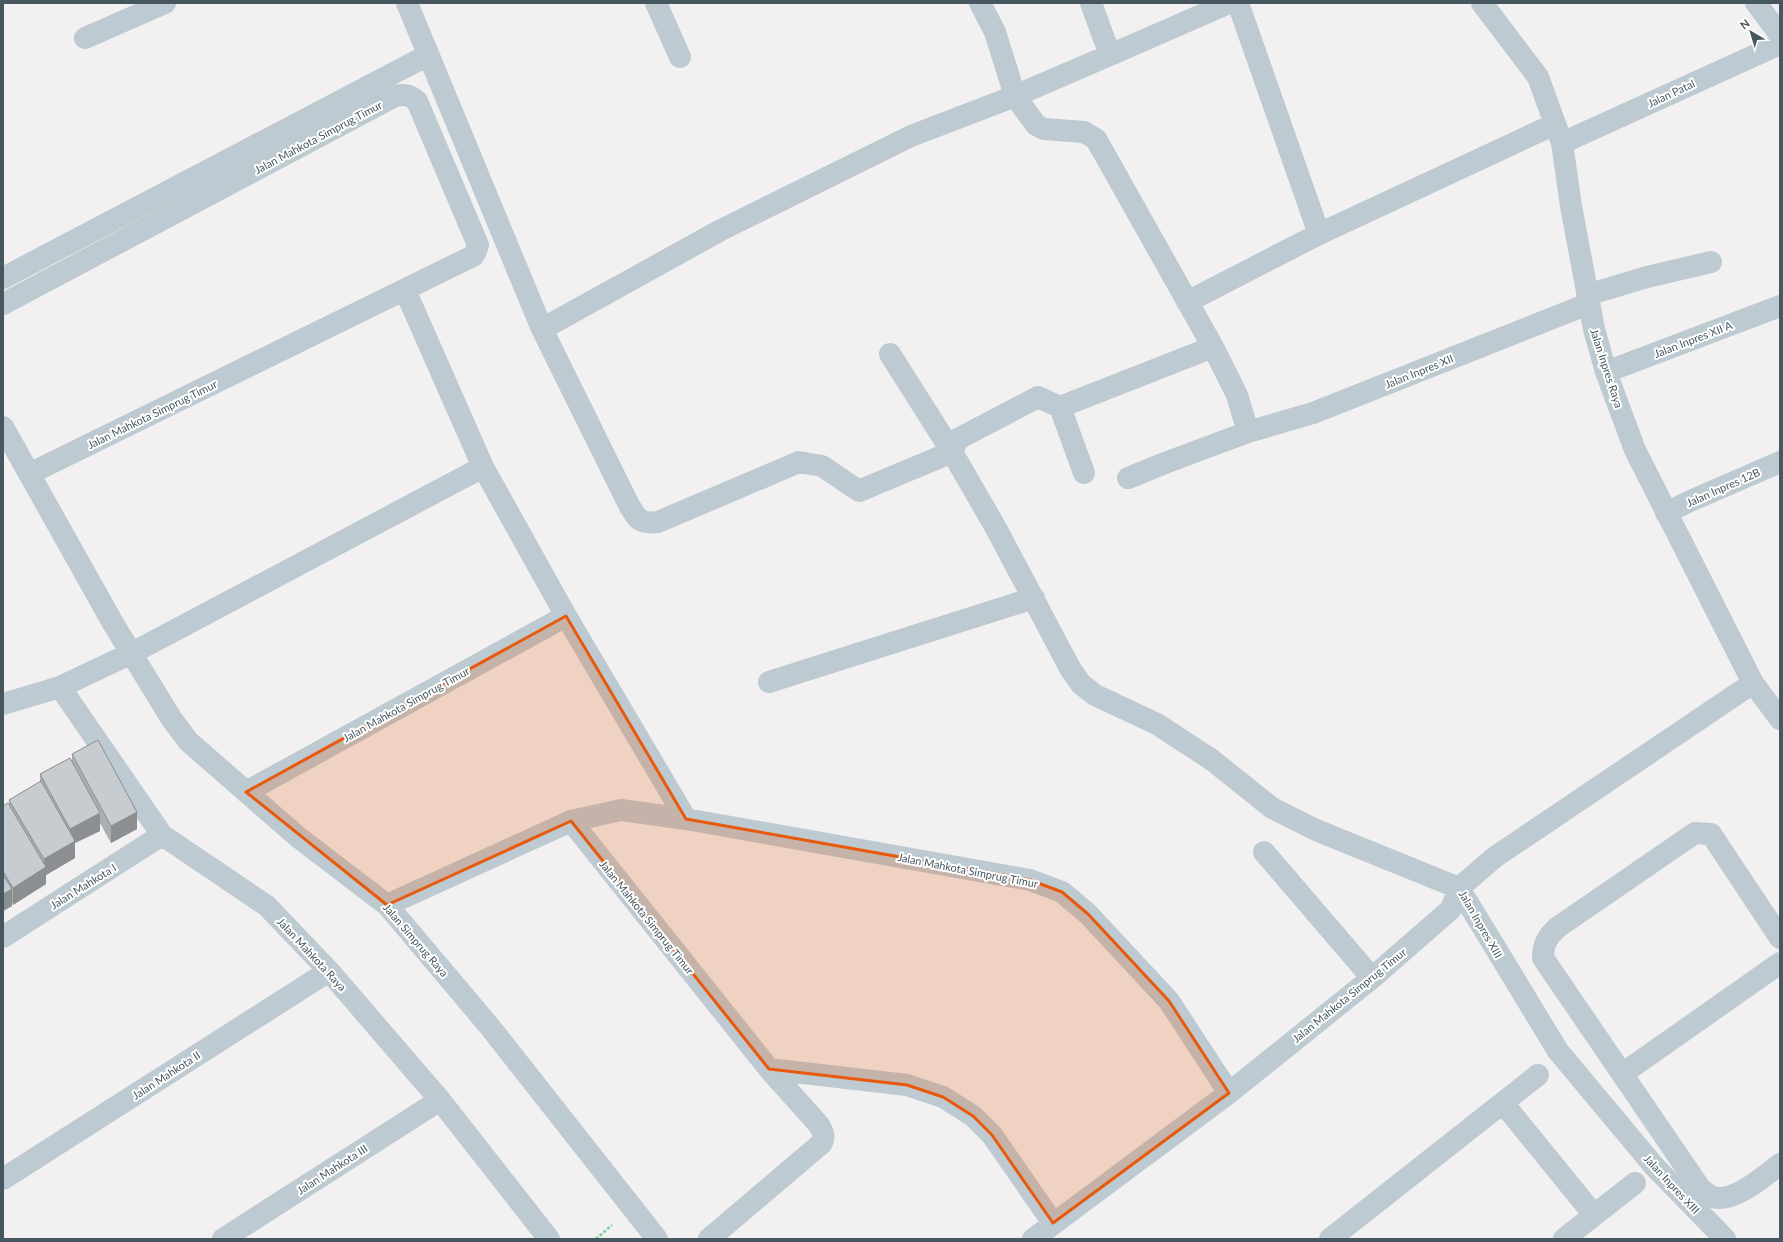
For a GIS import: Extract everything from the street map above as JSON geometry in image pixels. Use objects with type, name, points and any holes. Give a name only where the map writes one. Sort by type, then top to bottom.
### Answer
[{"type":"street","points":[[85,38],[165,3]]},
{"type":"street","points":[[407,3],[542,329],[629,505],[637,518],[645,523],[658,522],[798,462],[822,466],[858,491],[952,452],[958,439],[1038,397],[1060,407],[1084,473]]},
{"type":"street","points":[[656,3],[680,57]]},
{"type":"street","points":[[980,3],[995,32],[1015,96],[1036,125],[1044,129],[1084,132],[1096,139],[1213,347],[1237,395],[1248,432]]},
{"type":"street","points":[[1091,3],[1110,55]]},
{"type":"street","points":[[542,329],[742,219],[911,136],[1015,96],[1229,3]]},
{"type":"street","points":[[1238,3],[1319,234]]},
{"type":"street","name":"Jalan Inpres Raya","points":[[1482,3],[1538,77],[1559,134],[1587,300],[1606,372],[1635,450],[1753,683],[1780,719]]},
{"type":"street","points":[[1756,3],[1780,35]]},
{"type":"street","name":"Jalan Patal","points":[[1187,302],[1319,234],[1780,44]]},
{"type":"street","points":[[3,278],[428,55]]},
{"type":"street","name":"Jalan Mahkota Simprug Timur","points":[[3,304],[395,96],[405,94],[417,101],[478,245],[473,256],[29,474]]},
{"type":"street","name":"Jalan Inpres XII","points":[[1128,478],[1165,462],[1248,432],[1313,413],[1587,300],[1647,277],[1711,262]]},
{"type":"street","points":[[404,290],[483,467],[566,616],[686,819]]},
{"type":"street","name":"Jalan Inpres XII A","points":[[1606,372],[1780,306]]},
{"type":"street","points":[[1060,407],[1213,347]]},
{"type":"street","points":[[890,354],[952,452],[997,530],[1071,670],[1081,684],[1095,695],[1157,724],[1212,760],[1272,808],[1316,830],[1459,888]]},
{"type":"street","points":[[3,427],[132,653]]},
{"type":"street","name":"Jalan Inpres 12B","points":[[1666,513],[1780,462]]},
{"type":"street","points":[[3,704],[69,683],[132,653],[483,467]]},
{"type":"street","points":[[769,682],[1034,598]]},
{"type":"street","name":"Jalan Mahkota Simprug Timur","points":[[246,792],[566,616]]},
{"type":"street","name":"Jalan Simprug Raya","points":[[132,653],[170,718],[188,741],[298,836],[387,905],[490,1027],[657,1239]]},
{"type":"street","name":"Jalan Mahkota Raya","points":[[69,683],[162,835],[267,906],[329,971],[440,1100],[543,1237]]},
{"type":"street","name":"Jalan Inpres XIII","points":[[1725,1239],[1654,1166],[1558,1051],[1459,888],[1495,857],[1753,683]]},
{"type":"street","name":"Jalan Mahkota Simprug Timur","points":[[387,905],[570,821],[621,810],[686,819],[1030,880],[1062,892],[1088,914],[1169,1001],[1229,1093]]},
{"type":"street","name":"Jalan Mahkota Simprug Timur","points":[[570,821],[769,1069],[819,1125],[825,1138],[822,1143],[709,1239]]},
{"type":"street","points":[[1780,938],[1710,834],[1695,833],[1558,927],[1548,936],[1543,947],[1543,958],[1700,1188],[1710,1196],[1723,1198],[1739,1193],[1780,1164]]},
{"type":"street","name":"Jalan Mahkota I","points":[[3,937],[162,835]]},
{"type":"street","points":[[1264,852],[1372,978]]},
{"type":"street","name":"Jalan Mahkota Simprug Timur","points":[[1033,1239],[1052,1223],[1229,1093],[1372,978],[1451,909],[1459,888]]},
{"type":"street","points":[[1622,1074],[1780,963]]},
{"type":"street","name":"Jalan Mahkota II","points":[[3,1179],[329,971]]},
{"type":"street","points":[[769,1069],[907,1084],[943,1097],[973,1116],[992,1135],[1052,1223]]},
{"type":"street","points":[[1330,1239],[1538,1075]]},
{"type":"street","name":"Jalan Mahkota III","points":[[223,1239],[440,1100]]},
{"type":"street","points":[[1503,1102],[1594,1215]]},
{"type":"street","points":[[1564,1239],[1635,1183]]},
{"type":"highlighted area","points":[[566,616],[686,819],[1030,880],[1062,892],[1088,914],[1169,1001],[1229,1093],[1053,1223],[992,1135],[973,1116],[943,1097],[907,1085],[769,1069],[571,821],[387,905],[246,792]]},
{"type":"building","points":[[98,740],[137,812],[111,826],[72,754]]},
{"type":"building","points":[[70,758],[100,813],[70,829],[40,774]]},
{"type":"building","points":[[41,781],[75,841],[44,859],[9,800]]},
{"type":"building","points":[[8,803],[46,867],[13,888],[3,871],[3,806]]},
{"type":"building","points":[[3,875],[12,889],[3,894]]}]
